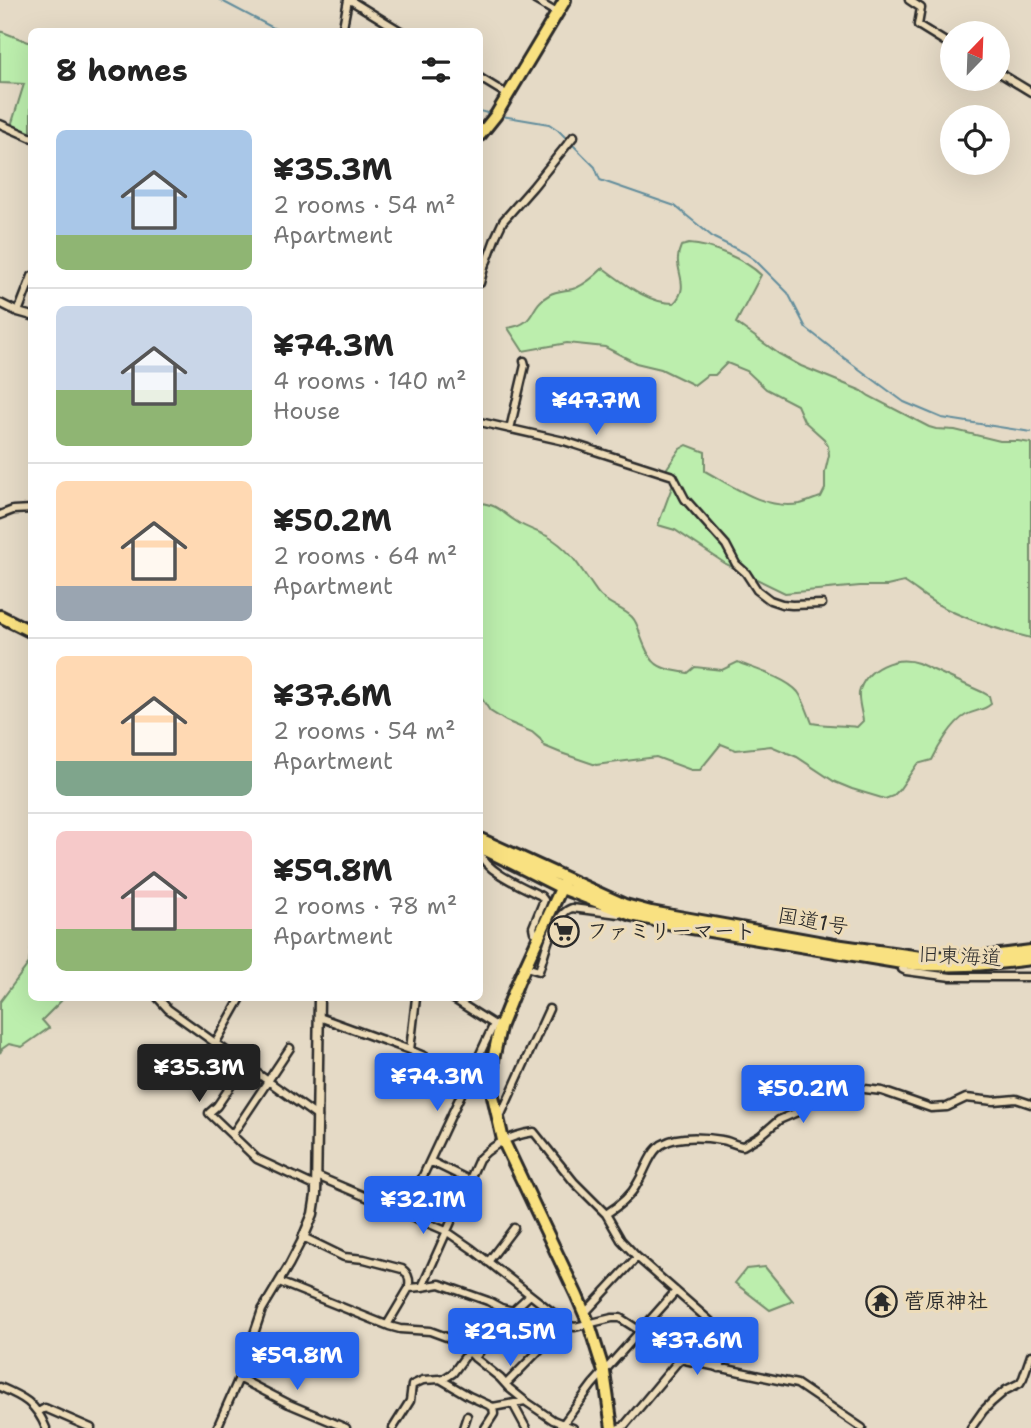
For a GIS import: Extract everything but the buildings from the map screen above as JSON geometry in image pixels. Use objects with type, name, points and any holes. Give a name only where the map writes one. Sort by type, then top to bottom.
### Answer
[{"type":"main road","points":[[483,131],[496,116],[565,0]]},
{"type":"main road","points":[[0,608],[28,622]]},
{"type":"main road","points":[[0,616],[28,630]]},
{"type":"main road","name":"国道1号","points":[[483,841],[564,884],[632,915],[939,967],[1031,959]]},
{"type":"main road","name":"国道1号","points":[[483,849],[527,871],[650,916]]},
{"type":"main road","points":[[564,884],[497,1026],[493,1096],[503,1140],[587,1318],[604,1373],[612,1428]]},
{"type":"main road","name":"国道1号","points":[[902,959],[975,958],[1031,951]]},
{"type":"street","points":[[343,28],[349,0],[395,28]]},
{"type":"street","points":[[535,0],[557,13]]},
{"type":"street","points":[[909,0],[922,8],[918,25],[940,39]]},
{"type":"street","points":[[1010,79],[1031,92]]},
{"type":"street","points":[[483,80],[508,95]]},
{"type":"street","points":[[0,124],[28,136]]},
{"type":"street","points":[[483,272],[503,221],[571,140]]},
{"type":"street","points":[[18,312],[28,286]]},
{"type":"street","points":[[0,303],[28,315]]},
{"type":"street","points":[[510,429],[524,361]]},
{"type":"street","points":[[483,423],[564,441],[673,475],[685,499],[726,545],[736,564],[746,573],[757,590],[770,600],[782,604],[822,604]]},
{"type":"street","points":[[0,515],[13,510],[28,509]]},
{"type":"street","points":[[483,861],[544,900],[533,928],[534,932],[540,935]]},
{"type":"street","points":[[518,884],[527,871]]},
{"type":"street","points":[[526,967],[539,971],[553,932],[566,910],[572,908],[632,915]]},
{"type":"street","name":"旧東海道","points":[[902,959],[902,969],[906,971],[951,977],[1031,977]]},
{"type":"street","points":[[161,1001],[215,1044],[318,1117]]},
{"type":"street","points":[[215,1044],[239,1001]]},
{"type":"street","points":[[217,1428],[239,1378],[256,1321],[303,1238],[313,1214],[317,1187],[319,1001]]},
{"type":"street","points":[[410,1050],[416,1001]]},
{"type":"street","points":[[405,1214],[466,1081],[497,1026],[457,1001]]},
{"type":"street","points":[[498,1121],[549,1009]]},
{"type":"street","points":[[319,1017],[424,1056],[466,1081]]},
{"type":"street","points":[[232,1135],[290,1048]]},
{"type":"street","points":[[245,1065],[217,1106],[209,1113],[257,1160],[317,1187]]},
{"type":"street","points":[[606,1214],[635,1188],[651,1155],[660,1146],[688,1138],[723,1140],[743,1146],[779,1120],[802,1110],[822,1091],[835,1085],[882,1091],[931,1108],[947,1107],[966,1098],[994,1101],[1016,1099],[1031,1104]]},
{"type":"street","points":[[422,1287],[479,1159],[488,1149],[503,1140],[534,1132],[574,1182],[606,1214],[621,1240],[637,1257],[728,1337],[730,1349],[719,1368]]},
{"type":"street","points":[[430,1161],[469,1180]]},
{"type":"street","points":[[317,1176],[446,1231],[570,1326],[575,1327],[587,1318],[637,1257]]},
{"type":"street","points":[[488,1262],[514,1228]]},
{"type":"street","points":[[303,1238],[344,1257],[402,1269],[409,1278],[409,1288],[387,1325]]},
{"type":"street","points":[[279,1282],[387,1325],[400,1329],[430,1331],[460,1342],[525,1401],[553,1420],[573,1428]]},
{"type":"street","points":[[409,1288],[440,1284],[513,1311]]},
{"type":"street","points":[[563,1424],[592,1385],[676,1291]]},
{"type":"street","points":[[475,1358],[503,1321],[530,1295]]},
{"type":"street","points":[[501,1308],[503,1321]]},
{"type":"street","points":[[587,1318],[617,1318],[641,1331],[680,1359],[797,1384],[862,1428]]},
{"type":"street","points":[[506,1384],[566,1323]]},
{"type":"street","points":[[442,1380],[453,1373],[469,1351]]},
{"type":"street","points":[[971,1428],[983,1410],[1006,1390],[1020,1383],[1031,1355]]},
{"type":"street","points":[[619,1428],[624,1426],[680,1359]]},
{"type":"street","points":[[239,1378],[289,1404],[346,1428]]},
{"type":"street","points":[[393,1428],[410,1401],[412,1385],[423,1380],[442,1380],[494,1407],[525,1401]]},
{"type":"street","points":[[0,1387],[24,1399],[38,1412],[46,1428]]},
{"type":"street","points":[[513,1404],[526,1428]]},
{"type":"street","points":[[485,1428],[494,1414],[494,1407]]},
{"type":"street","points":[[38,1412],[45,1408],[90,1428]]},
{"type":"street","points":[[463,1428],[467,1416]]},
{"type":"green space","points":[[0,31],[28,42],[28,133],[11,126],[24,84],[0,83]]},
{"type":"green space","points":[[689,244],[728,254],[761,275],[736,323],[779,354],[862,391],[929,427],[1000,441],[1031,443],[1031,638],[959,615],[933,602],[904,582],[887,586],[785,593],[726,564],[675,530],[658,525],[673,484],[665,471],[680,449],[687,445],[705,452],[705,471],[750,496],[774,504],[787,505],[821,497],[825,489],[828,446],[804,421],[797,405],[766,389],[747,371],[727,363],[715,375],[707,375],[694,385],[661,369],[636,363],[605,347],[567,343],[523,351],[508,328],[518,326],[529,319],[542,300],[549,295],[580,286],[603,268],[645,296],[674,303],[682,289],[678,254],[681,246]]},
{"type":"green space","points":[[483,504],[496,507],[563,548],[600,596],[634,619],[649,655],[662,667],[688,673],[695,667],[722,670],[738,662],[772,675],[793,687],[802,699],[812,723],[823,725],[857,727],[863,721],[859,696],[862,684],[875,670],[891,662],[918,663],[982,692],[989,696],[991,704],[961,718],[946,735],[932,760],[917,764],[899,790],[885,799],[835,782],[797,757],[771,746],[736,750],[721,744],[700,770],[691,770],[656,757],[596,765],[544,746],[532,732],[490,711],[483,700]]},
{"type":"green space","points":[[28,964],[28,1001],[61,1001],[42,1020],[49,1028],[22,1047],[9,1044],[0,1053],[0,1002]]},
{"type":"green space","points":[[765,1267],[793,1301],[770,1310],[735,1283],[746,1269]]},
{"type":"waterway","points":[[220,0],[273,28]]},
{"type":"waterway","points":[[483,112],[491,114]]},
{"type":"waterway","points":[[502,116],[549,124],[567,139]]},
{"type":"waterway","points":[[571,143],[595,167],[600,180],[675,206],[714,238],[755,260],[788,293],[806,328],[904,402],[942,418],[1031,432]]},
{"type":"place","name":"ファミリーマート","points":[[564,931]]},
{"type":"place","name":"菅原神社","points":[[881,1301]]}]
